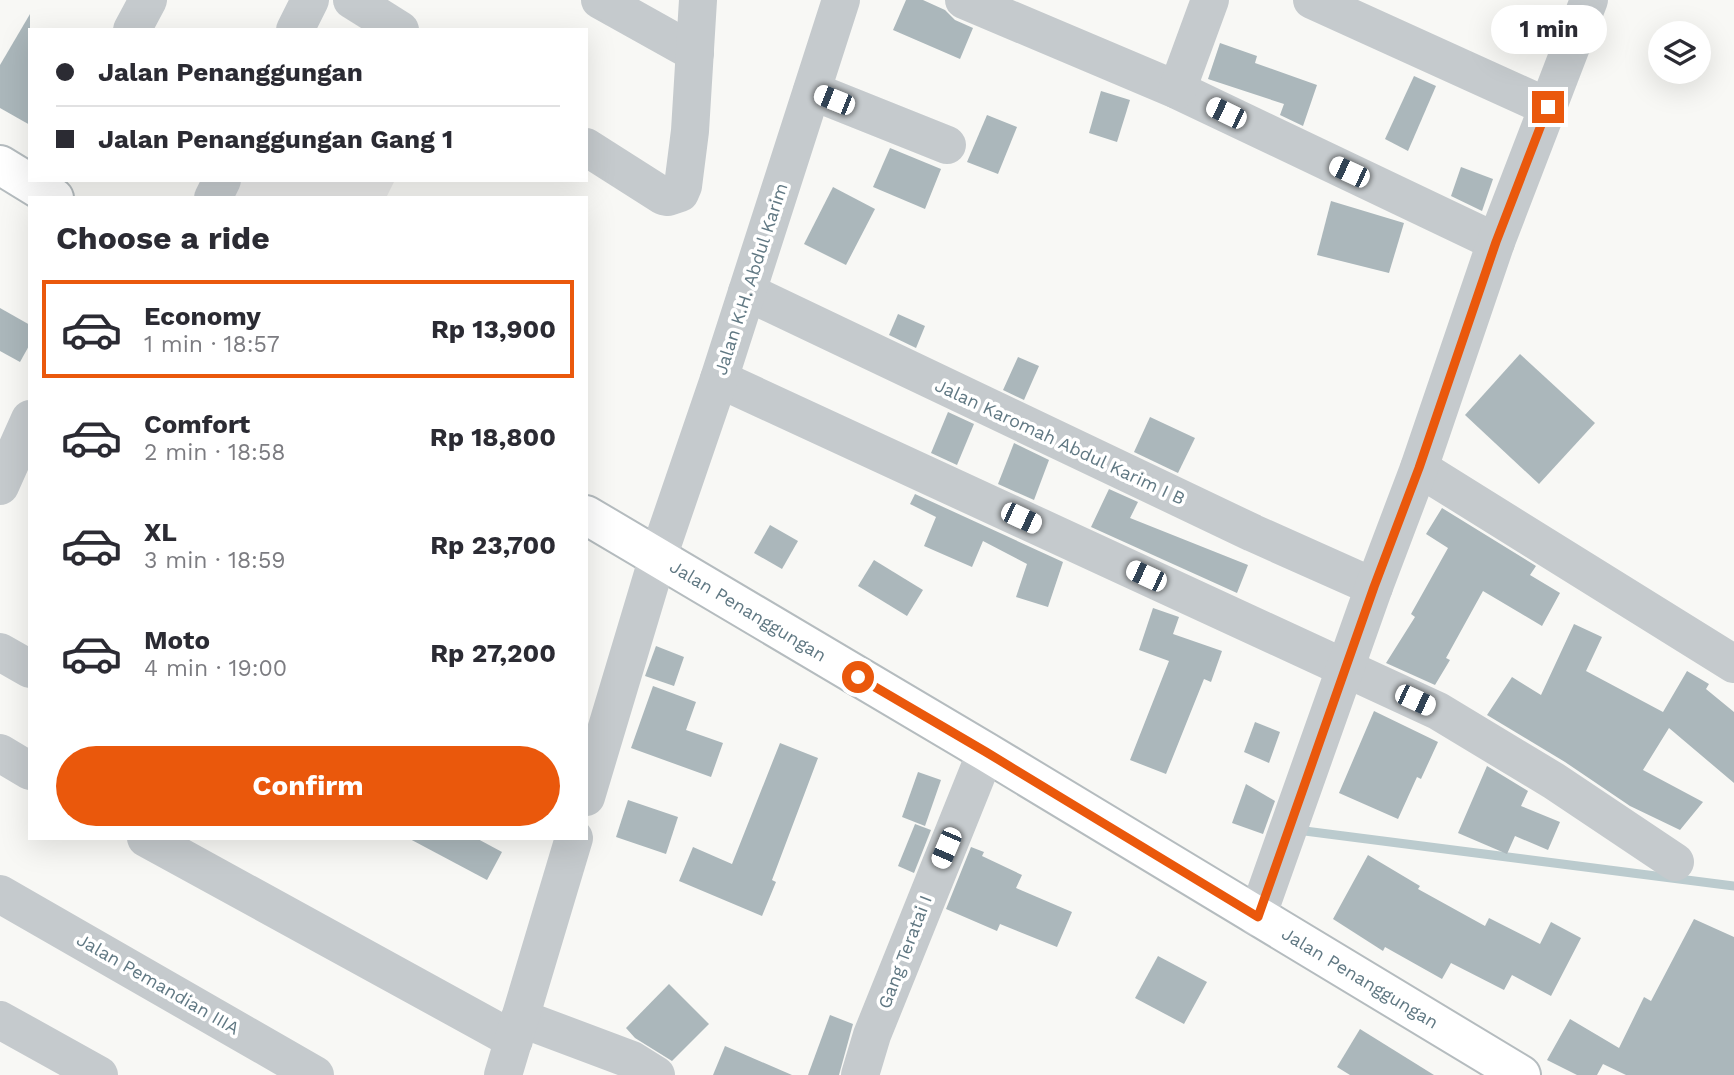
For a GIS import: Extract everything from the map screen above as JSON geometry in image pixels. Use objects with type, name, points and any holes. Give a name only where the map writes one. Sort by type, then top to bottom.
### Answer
[{"type":"main road","points":[[0,166],[28,179]]},
{"type":"main road","points":[[33,182],[52,191]]},
{"type":"main road","name":"Jalan Penanggungan","points":[[588,516],[986,752],[1521,1075]]},
{"type":"street","points":[[133,28],[148,0]]},
{"type":"street","points":[[296,28],[310,0]]},
{"type":"street","points":[[352,0],[397,28]]},
{"type":"street","points":[[600,0],[695,53]]},
{"type":"street","points":[[588,148],[663,196],[680,193],[688,145],[698,0]]},
{"type":"street","name":"Jalan K.H. Abdul Karim","points":[[588,784],[657,557],[719,379],[841,0]]},
{"type":"street","points":[[964,0],[1177,90],[1496,242]]},
{"type":"street","points":[[1177,90],[1210,0]]},
{"type":"street","points":[[1312,0],[1548,107]]},
{"type":"street","points":[[1258,917],[1374,587],[1419,468],[1496,242],[1588,0]]},
{"type":"street","points":[[812,91],[947,145]]},
{"type":"street","name":"Jalan Karomah Abdul Karim I B","points":[[747,292],[1240,527],[1374,587]]},
{"type":"street","points":[[719,379],[1438,711],[1554,781],[1675,862]]},
{"type":"street","points":[[13,477],[28,426]]},
{"type":"street","points":[[1419,468],[1734,664]]},
{"type":"street","points":[[0,652],[28,668]]},
{"type":"street","name":"Gang Teratai I","points":[[860,1075],[892,984],[986,752]]},
{"type":"street","points":[[0,753],[28,770]]},
{"type":"street","points":[[150,840],[512,1044],[632,1060],[656,1075]]},
{"type":"street","points":[[512,1044],[573,840]]},
{"type":"street","name":"Jalan Pemandian IIIA","points":[[0,894],[315,1075]]},
{"type":"street","points":[[0,1020],[99,1075]]},
{"type":"shaded area","points":[[230,182],[394,182],[387,196],[222,196]]},
{"type":"building","points":[[906,0],[923,0],[973,28],[960,59],[893,30]]},
{"type":"building","points":[[30,14],[28,124],[0,108],[0,65]]},
{"type":"building","points":[[1220,43],[1257,56],[1255,63],[1317,85],[1303,126],[1280,115],[1284,104],[1208,79]]},
{"type":"building","points":[[1414,76],[1436,86],[1408,151],[1385,139]]},
{"type":"building","points":[[1101,91],[1130,100],[1117,142],[1089,133]]},
{"type":"building","points":[[987,115],[1017,127],[998,174],[967,162]]},
{"type":"building","points":[[890,148],[941,169],[925,209],[873,187]]},
{"type":"building","points":[[1461,167],[1493,179],[1482,211],[1451,196]]},
{"type":"building","points":[[833,187],[875,209],[846,265],[804,244]]},
{"type":"building","points":[[1331,201],[1404,223],[1389,273],[1317,255]]},
{"type":"building","points":[[0,308],[28,324],[28,348],[20,362],[0,351]]},
{"type":"building","points":[[898,314],[925,326],[916,348],[889,335]]},
{"type":"building","points":[[1520,354],[1595,423],[1539,484],[1465,415]]},
{"type":"building","points":[[1018,357],[1039,366],[1024,400],[1003,390]]},
{"type":"building","points":[[948,412],[974,424],[957,465],[931,453]]},
{"type":"building","points":[[1150,417],[1195,438],[1178,473],[1134,452]]},
{"type":"building","points":[[1014,443],[1049,460],[1034,500],[998,484]]},
{"type":"building","points":[[1109,489],[1138,502],[1130,518],[1248,565],[1237,593],[1091,527]]},
{"type":"building","points":[[915,494],[1063,562],[1048,607],[1016,597],[1027,564],[983,541],[972,567],[924,546],[936,517],[910,504]]},
{"type":"building","points":[[1442,508],[1536,566],[1530,575],[1560,593],[1542,626],[1483,591],[1446,658],[1450,660],[1435,685],[1386,663],[1415,617],[1411,614],[1448,548],[1426,534]]},
{"type":"building","points":[[770,525],[798,541],[782,569],[754,553]]},
{"type":"building","points":[[874,560],[923,590],[907,616],[858,586]]},
{"type":"building","points":[[1153,608],[1179,617],[1173,634],[1222,651],[1211,682],[1204,679],[1166,774],[1130,760],[1169,661],[1139,650]]},
{"type":"building","points":[[1574,624],[1602,637],[1586,671],[1663,712],[1687,671],[1709,684],[1706,689],[1734,712],[1734,783],[1669,728],[1643,770],[1703,802],[1680,830],[1630,806],[1565,762],[1487,715],[1512,677],[1541,695]]},
{"type":"building","points":[[656,646],[684,657],[674,686],[645,676]]},
{"type":"building","points":[[653,686],[696,702],[686,730],[723,743],[711,777],[631,748]]},
{"type":"building","points":[[1374,711],[1438,742],[1421,779],[1417,777],[1398,819],[1339,793]]},
{"type":"building","points":[[1255,722],[1280,732],[1269,763],[1244,752]]},
{"type":"building","points":[[780,743],[818,758],[772,880],[776,882],[762,916],[679,881],[693,847],[732,864]]},
{"type":"building","points":[[1487,766],[1528,791],[1521,806],[1560,822],[1548,850],[1515,836],[1507,854],[1458,833]]},
{"type":"building","points":[[918,772],[941,780],[925,826],[902,817]]},
{"type":"building","points":[[1246,784],[1275,801],[1263,834],[1232,823]]},
{"type":"building","points":[[628,800],[678,817],[666,854],[616,837]]},
{"type":"building","points":[[915,824],[931,830],[914,873],[898,866]]},
{"type":"building","points":[[412,840],[480,840],[502,852],[487,880]]},
{"type":"building","points":[[971,847],[984,852],[982,856],[1022,875],[1016,888],[1072,912],[1057,947],[1000,924],[997,931],[946,909]]},
{"type":"building","points":[[1368,855],[1420,886],[1418,889],[1485,926],[1489,918],[1540,944],[1551,922],[1581,938],[1551,996],[1512,975],[1504,990],[1451,963],[1442,979],[1385,947],[1383,951],[1333,919]]},
{"type":"building","points":[[1694,919],[1734,937],[1734,1075],[1626,1075],[1603,1064],[1597,1075],[1577,1075],[1547,1060],[1570,1019],[1619,1048],[1644,997],[1651,1001]]},
{"type":"building","points":[[1158,956],[1207,982],[1184,1024],[1135,998]]},
{"type":"building","points":[[669,984],[709,1024],[672,1061],[635,1038],[626,1028]]},
{"type":"building","points":[[830,1015],[853,1024],[839,1075],[808,1075]]},
{"type":"building","points":[[1360,1029],[1434,1075],[1350,1075],[1337,1067]]},
{"type":"building","points":[[725,1046],[792,1075],[713,1075]]},
{"type":"waterway","points":[[1297,830],[1734,886]]},
{"type":"route","points":[[858,677],[1258,917],[1374,587],[1419,468],[1496,242],[1548,107]]}]
